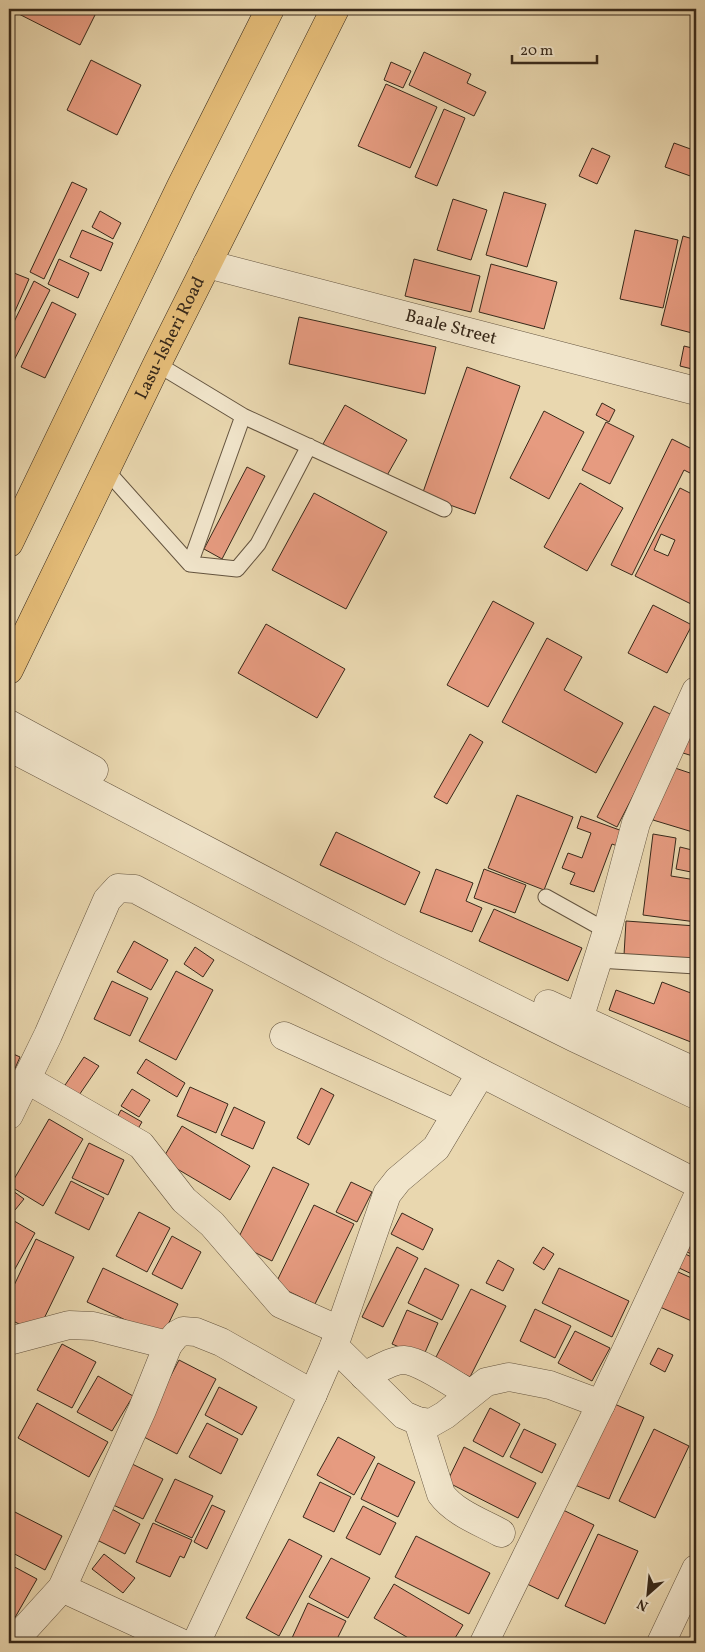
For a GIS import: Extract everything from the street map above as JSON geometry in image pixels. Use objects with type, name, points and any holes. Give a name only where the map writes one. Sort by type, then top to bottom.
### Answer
[{"type":"main road","points":[[9,543],[177,195],[270,9]]},
{"type":"main road","name":"Lasu-Isheri Road","points":[[9,670],[206,264],[335,9]]},
{"type":"street","name":"Baale Street","points":[[206,264],[696,391]]},
{"type":"street","points":[[580,1019],[607,931],[636,823],[696,691]]},
{"type":"street","points":[[9,724],[255,858],[580,1019],[696,1072]]},
{"type":"street","points":[[9,747],[392,947],[575,1038],[696,1095]]},
{"type":"street","points":[[9,1115],[48,1036],[107,900],[118,888],[134,889],[481,1073],[696,1183]]},
{"type":"street","points":[[284,1036],[456,1114]]},
{"type":"street","points":[[196,1643],[313,1394],[336,1338],[387,1194],[398,1180],[436,1148],[481,1073]]},
{"type":"street","points":[[26,1079],[141,1145],[184,1200],[212,1224],[281,1304],[336,1338],[364,1376],[404,1416],[418,1422],[430,1423],[445,1415],[486,1382],[509,1377],[550,1385],[601,1404]]},
{"type":"street","points":[[484,1643],[601,1404],[696,1200]]},
{"type":"street","points":[[9,1341],[69,1325],[93,1326],[168,1345]]},
{"type":"street","points":[[12,1643],[62,1588],[142,1410],[168,1345],[176,1335],[183,1331],[196,1332],[221,1342],[313,1394]]},
{"type":"street","points":[[364,1376],[395,1362],[405,1360],[428,1369],[470,1394]]},
{"type":"street","points":[[418,1422],[441,1494],[446,1501],[501,1533]]},
{"type":"street","points":[[661,1643],[694,1579]]},
{"type":"street","points":[[62,1588],[181,1643]]},
{"type":"lane","points":[[157,364],[243,416],[444,509]]},
{"type":"lane","points":[[190,564],[243,416]]},
{"type":"lane","points":[[106,470],[190,564],[237,569],[258,544],[309,446]]},
{"type":"lane","points":[[546,897],[607,931]]},
{"type":"lane","points":[[598,960],[696,966]]},
{"type":"building","points":[[9,9],[98,9],[80,45]]},
{"type":"building","points":[[424,52],[471,74],[467,83],[486,92],[474,116],[409,85]]},
{"type":"building","points":[[91,60],[141,85],[117,135],[67,110]]},
{"type":"building","points":[[391,62],[411,71],[403,88],[384,80]]},
{"type":"building","points":[[386,84],[437,107],[410,168],[358,146]]},
{"type":"building","points":[[444,109],[465,118],[437,186],[415,177]]},
{"type":"building","points":[[674,143],[696,151],[696,178],[665,167]]},
{"type":"building","points":[[592,148],[610,156],[597,184],[579,176]]},
{"type":"building","points":[[72,182],[87,189],[44,279],[30,272]]},
{"type":"building","points":[[504,192],[546,204],[527,267],[486,255]]},
{"type":"building","points":[[453,199],[487,210],[471,260],[437,250]]},
{"type":"building","points":[[100,211],[121,223],[113,239],[92,227]]},
{"type":"building","points":[[82,230],[113,243],[101,271],[70,257]]},
{"type":"building","points":[[635,230],[678,240],[663,308],[620,299]]},
{"type":"building","points":[[683,236],[696,240],[696,334],[661,325]]},
{"type":"building","points":[[59,259],[89,273],[78,298],[48,284]]},
{"type":"building","points":[[414,259],[480,276],[471,312],[405,296]]},
{"type":"building","points":[[491,264],[557,282],[544,329],[479,312]]},
{"type":"building","points":[[14,273],[29,279],[9,325],[9,284]]},
{"type":"building","points":[[34,281],[50,290],[9,370],[9,332]]},
{"type":"building","points":[[52,302],[76,314],[45,378],[21,367]]},
{"type":"building","points":[[299,317],[436,347],[425,394],[289,364]]},
{"type":"building","points":[[684,346],[696,349],[696,370],[680,366]]},
{"type":"building","points":[[467,367],[520,386],[475,514],[422,495]]},
{"type":"building","points":[[602,403],[615,410],[609,422],[596,415]]},
{"type":"building","points":[[345,405],[407,440],[385,479],[323,444]]},
{"type":"building","points":[[544,411],[584,432],[549,499],[510,478]]},
{"type":"building","points":[[606,422],[634,436],[610,484],[582,470]]},
{"type":"building","points":[[672,439],[696,451],[696,476],[684,470],[632,575],[611,565]]},
{"type":"building","points":[[247,467],[265,476],[222,559],[204,549]]},
{"type":"building","points":[[580,483],[623,508],[587,571],[544,547]]},
{"type":"building","points":[[680,488],[696,496],[696,595],[691,604],[635,576]],"holes":[[[661,534],[675,540],[668,556],[654,550]]]},
{"type":"building","points":[[314,493],[387,532],[346,609],[272,570]]},
{"type":"building","points":[[493,601],[534,623],[488,707],[447,685]]},
{"type":"building","points":[[653,605],[692,625],[667,673],[628,653]]},
{"type":"building","points":[[266,624],[345,669],[317,718],[238,673]]},
{"type":"building","points":[[547,638],[582,657],[564,690],[623,723],[596,773],[502,722]]},
{"type":"building","points":[[654,706],[674,716],[617,827],[597,817]]},
{"type":"building","points":[[696,719],[696,757],[683,753]]},
{"type":"building","points":[[470,734],[483,742],[447,804],[434,797]]},
{"type":"building","points":[[669,766],[696,775],[696,833],[653,820]]},
{"type":"building","points":[[517,795],[573,817],[544,890],[488,868]]},
{"type":"building","points":[[581,816],[625,832],[620,847],[612,844],[594,892],[570,884],[575,873],[562,868],[568,853],[582,858],[591,833],[577,828]]},
{"type":"building","points":[[336,832],[420,872],[405,905],[320,865]]},
{"type":"building","points":[[653,834],[676,838],[671,876],[696,880],[696,922],[643,915]]},
{"type":"building","points":[[680,847],[696,851],[696,873],[676,869]]},
{"type":"building","points":[[436,869],[473,883],[466,901],[482,908],[472,932],[420,912]]},
{"type":"building","points":[[484,869],[526,885],[515,913],[474,898]]},
{"type":"building","points":[[494,909],[582,948],[568,981],[479,941]]},
{"type":"building","points":[[626,921],[696,926],[696,960],[624,955]]},
{"type":"building","points":[[134,941],[168,960],[151,990],[117,972]]},
{"type":"building","points":[[195,947],[214,960],[203,977],[184,964]]},
{"type":"building","points":[[176,971],[213,990],[176,1060],[139,1041]]},
{"type":"building","points":[[112,981],[148,998],[130,1036],[94,1019]]},
{"type":"building","points":[[662,982],[696,995],[696,1044],[609,1010],[616,990],[654,1004]]},
{"type":"building","points":[[9,1052],[20,1057],[9,1082]]},
{"type":"building","points":[[84,1057],[99,1066],[75,1101],[61,1091]]},
{"type":"building","points":[[146,1059],[185,1083],[177,1097],[137,1073]]},
{"type":"building","points":[[190,1087],[228,1104],[216,1133],[177,1116]]},
{"type":"building","points":[[321,1088],[334,1095],[309,1145],[297,1138]]},
{"type":"building","points":[[132,1089],[150,1100],[139,1117],[121,1106]]},
{"type":"building","points":[[234,1107],[265,1122],[253,1149],[221,1135]]},
{"type":"building","points":[[121,1110],[142,1122],[136,1132],[115,1121]]},
{"type":"building","points":[[49,1119],[83,1139],[43,1206],[10,1186]]},
{"type":"building","points":[[182,1126],[250,1166],[230,1200],[162,1160]]},
{"type":"building","points":[[89,1143],[124,1160],[108,1195],[72,1178]]},
{"type":"building","points":[[273,1167],[309,1184],[272,1261],[236,1243]]},
{"type":"building","points":[[71,1181],[104,1198],[89,1230],[55,1213]]},
{"type":"building","points":[[351,1182],[372,1192],[357,1222],[336,1212]]},
{"type":"building","points":[[9,1188],[24,1199],[15,1210],[9,1205]]},
{"type":"building","points":[[314,1205],[354,1224],[315,1304],[275,1285]]},
{"type":"building","points":[[139,1212],[170,1228],[147,1272],[116,1256]]},
{"type":"building","points":[[402,1213],[433,1229],[423,1250],[391,1234]]},
{"type":"building","points":[[9,1218],[35,1233],[11,1276],[9,1275]]},
{"type":"building","points":[[696,1233],[696,1256],[687,1252]]},
{"type":"building","points":[[172,1236],[201,1252],[182,1289],[152,1274]]},
{"type":"building","points":[[36,1239],[74,1257],[37,1333],[9,1319],[9,1296]]},
{"type":"building","points":[[397,1247],[418,1258],[383,1327],[362,1317]]},
{"type":"building","points":[[543,1247],[554,1254],[544,1270],[533,1263]]},
{"type":"building","points":[[683,1253],[696,1259],[696,1276],[677,1267]]},
{"type":"building","points":[[498,1260],[514,1269],[503,1291],[486,1283]]},
{"type":"building","points":[[103,1268],[178,1304],[162,1337],[87,1302]]},
{"type":"building","points":[[425,1268],[459,1285],[442,1320],[408,1303]]},
{"type":"building","points":[[559,1268],[629,1301],[612,1337],[542,1303]]},
{"type":"building","points":[[676,1271],[696,1280],[696,1323],[660,1307]]},
{"type":"building","points":[[471,1289],[506,1306],[470,1377],[435,1359]]},
{"type":"building","points":[[535,1309],[571,1326],[555,1358],[520,1341]]},
{"type":"building","points":[[407,1310],[438,1323],[423,1357],[392,1344]]},
{"type":"building","points":[[575,1331],[610,1348],[592,1381],[558,1363]]},
{"type":"building","points":[[62,1344],[96,1362],[72,1408],[37,1390]]},
{"type":"building","points":[[658,1348],[673,1355],[665,1372],[650,1364]]},
{"type":"building","points":[[179,1360],[216,1379],[177,1454],[140,1435]]},
{"type":"building","points":[[98,1376],[133,1396],[112,1431],[77,1412]]},
{"type":"building","points":[[219,1387],[257,1407],[242,1435],[205,1415]]},
{"type":"building","points":[[610,1402],[644,1417],[609,1499],[575,1485]]},
{"type":"building","points":[[37,1403],[108,1442],[89,1477],[18,1438]]},
{"type":"building","points":[[490,1408],[520,1424],[503,1457],[473,1441]]},
{"type":"building","points":[[207,1423],[238,1439],[221,1474],[189,1457]]},
{"type":"building","points":[[524,1429],[556,1444],[542,1473],[510,1457]]},
{"type":"building","points":[[654,1429],[689,1446],[655,1518],[619,1501]]},
{"type":"building","points":[[338,1437],[375,1457],[354,1495],[317,1475]]},
{"type":"building","points":[[464,1447],[536,1483],[518,1518],[447,1482]]},
{"type":"building","points":[[696,1454],[696,1471],[690,1468]]},
{"type":"building","points":[[128,1462],[163,1479],[143,1519],[109,1503]]},
{"type":"building","points":[[378,1463],[415,1482],[398,1517],[361,1499]]},
{"type":"building","points":[[175,1479],[213,1496],[192,1538],[155,1521]]},
{"type":"building","points":[[320,1482],[351,1497],[334,1532],[303,1517]]},
{"type":"building","points":[[212,1505],[225,1511],[207,1549],[194,1542]]},
{"type":"building","points":[[363,1506],[396,1523],[380,1555],[346,1538]]},
{"type":"building","points":[[108,1507],[140,1524],[125,1554],[93,1538]]},
{"type":"building","points":[[559,1508],[594,1525],[558,1599],[523,1582]]},
{"type":"building","points":[[9,1509],[62,1536],[45,1570],[9,1551]]},
{"type":"building","points":[[153,1523],[192,1540],[184,1558],[180,1556],[170,1577],[136,1562]]},
{"type":"building","points":[[598,1534],[638,1551],[605,1624],[565,1606]]},
{"type":"building","points":[[416,1536],[490,1573],[469,1614],[395,1577]]},
{"type":"building","points":[[289,1539],[322,1556],[279,1636],[246,1618]]},
{"type":"building","points":[[104,1554],[135,1578],[123,1593],[92,1569]]},
{"type":"building","points":[[331,1558],[370,1578],[348,1618],[309,1597]]},
{"type":"building","points":[[9,1564],[37,1579],[13,1621],[9,1619]]},
{"type":"building","points":[[394,1584],[463,1625],[452,1643],[417,1643],[374,1618]]},
{"type":"building","points":[[308,1603],[346,1621],[335,1643],[302,1643],[292,1638]]},
{"type":"building","points":[[37,1638],[47,1643],[34,1643]]}]
